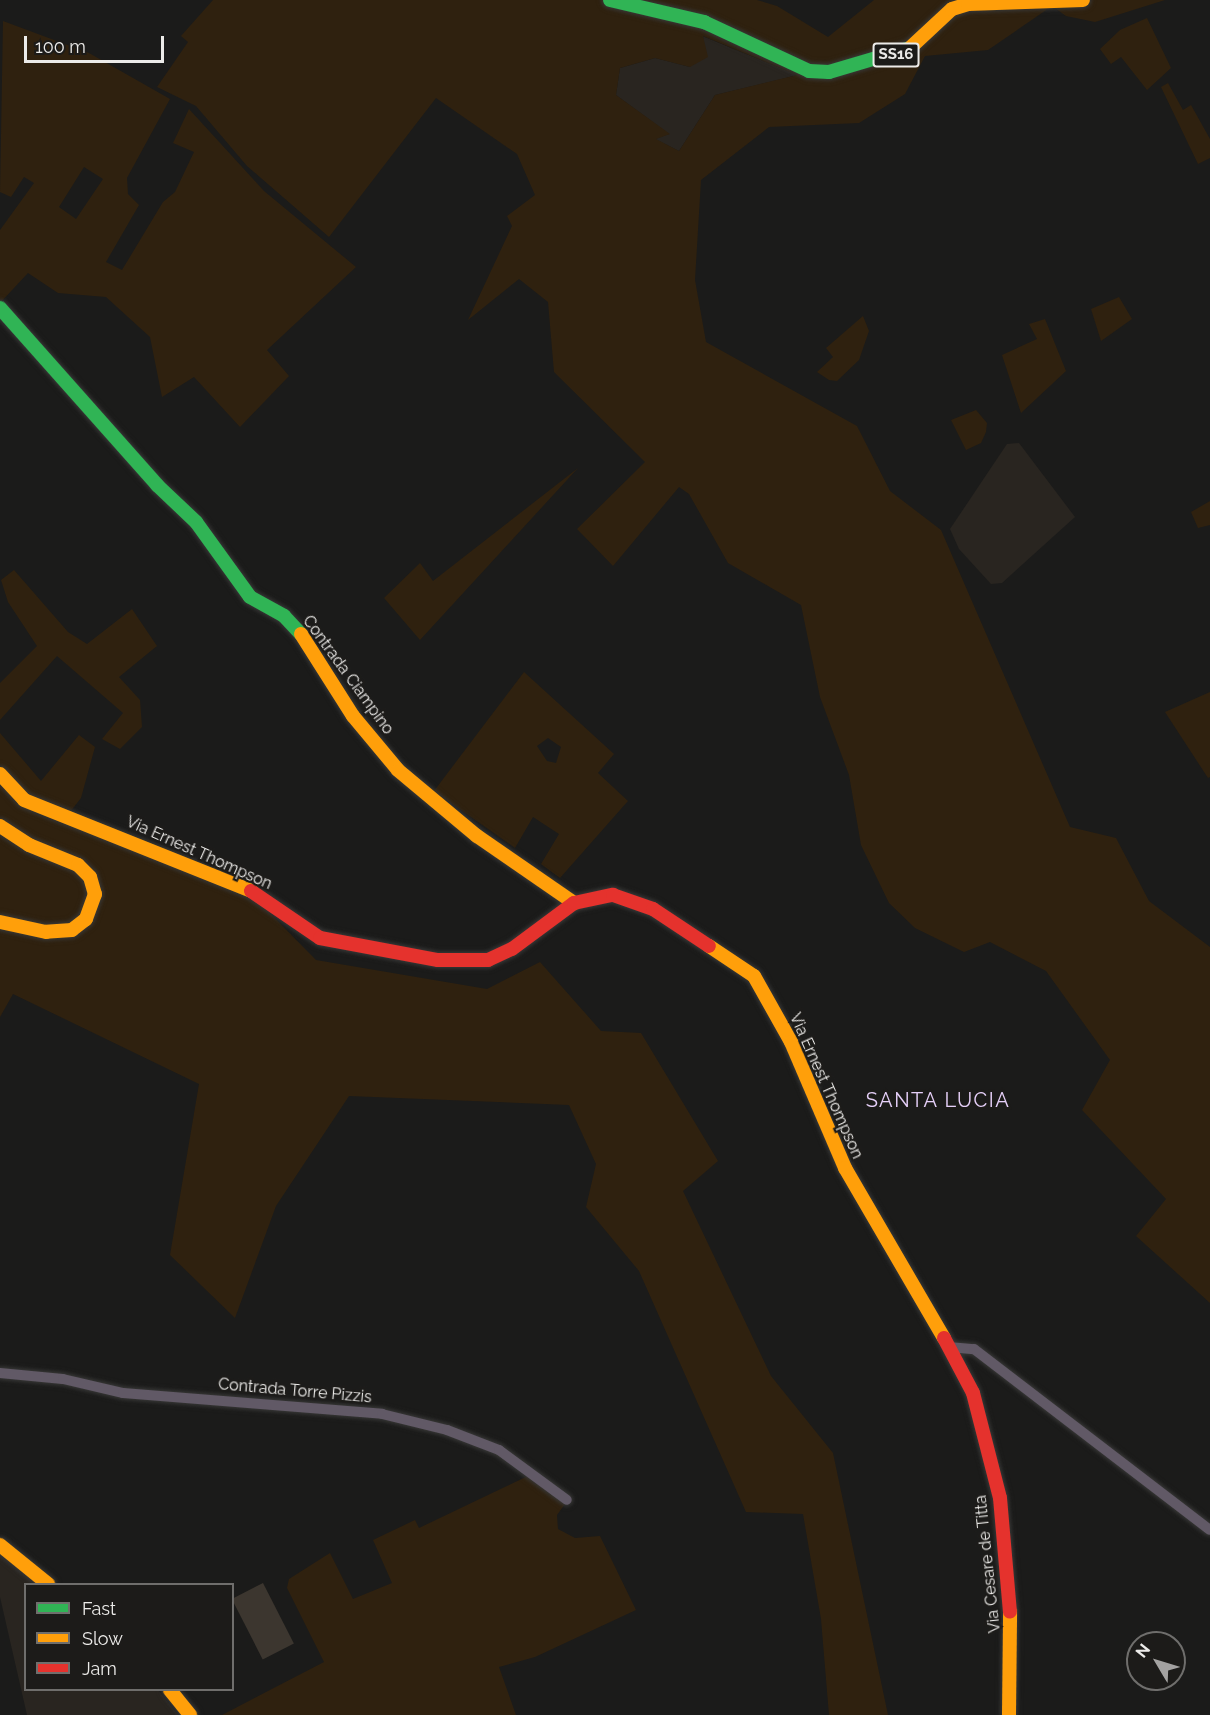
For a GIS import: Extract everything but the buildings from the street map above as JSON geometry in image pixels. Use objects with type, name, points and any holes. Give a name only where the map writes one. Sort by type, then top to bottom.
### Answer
[{"type":"street","name":"SS16","points":[[610,0],[704,22],[809,71],[829,72],[885,60],[908,50],[952,9],[968,4],[1083,0]]},
{"type":"street","name":"Contrada Ciampino","points":[[0,308],[111,428],[157,485],[196,522],[249,597],[284,616],[302,635],[353,716],[398,770],[477,836],[574,903]]},
{"type":"street","name":"Via Ernest Thompson","points":[[0,774],[24,800],[262,895],[320,938],[438,960],[488,960],[512,949],[574,903],[613,895],[642,902],[754,976],[791,1042],[845,1168],[949,1347]]},
{"type":"street","points":[[0,826],[29,845],[78,865],[90,877],[94,894],[86,919],[72,930],[46,932],[0,922]]},
{"type":"street","points":[[949,1347],[974,1349],[1210,1530]]},
{"type":"street","name":"Via Cesare de Titta","points":[[949,1347],[973,1393],[1000,1498],[1012,1638],[1009,1715]]},
{"type":"street","name":"Contrada Torre Pizzis","points":[[0,1373],[123,1393],[382,1414],[447,1430],[500,1450],[567,1500]]},
{"type":"street","points":[[0,1545],[47,1583]]},
{"type":"street","points":[[172,1691],[190,1715]]},
{"type":"shaded area","points":[[213,0],[757,0],[777,6],[828,37],[874,0],[1165,0],[1095,22],[1066,16],[1052,6],[988,50],[925,56],[905,94],[859,123],[769,127],[701,180],[695,280],[706,342],[857,426],[890,491],[941,530],[1070,827],[1116,838],[1149,901],[1210,947],[1210,1303],[1136,1236],[1166,1199],[1082,1110],[1110,1060],[1046,971],[990,942],[964,952],[915,928],[889,903],[861,845],[849,775],[820,697],[801,605],[728,563],[689,494],[679,487],[613,566],[577,529],[645,462],[554,372],[548,302],[519,279],[468,320],[512,226],[507,216],[535,195],[517,154],[436,98],[329,237],[247,166],[196,106],[157,87],[188,42],[181,36]],"holes":[[[703,36],[797,75],[715,95],[679,151],[656,139],[670,134],[616,95],[620,68],[655,58],[690,67],[708,57]]]},
{"type":"shaded area","points":[[1147,18],[1171,68],[1147,90],[1121,57],[1111,64],[1100,49],[1120,30]]},
{"type":"shaded area","points":[[3,21],[89,53],[170,99],[127,178],[128,194],[139,205],[106,262],[122,270],[163,202],[175,192],[194,152],[173,143],[189,109],[264,191],[356,267],[267,350],[289,376],[240,427],[194,377],[162,397],[150,337],[106,297],[58,293],[28,273],[0,303],[0,230],[34,183],[24,177],[11,197],[0,192]],"holes":[[[84,167],[103,179],[76,219],[59,207]]]},
{"type":"shaded area","points":[[702,36],[798,75],[715,95],[679,151],[655,139],[669,134],[616,95],[620,68],[655,58],[690,67]]},
{"type":"shaded area","points":[[1168,83],[1183,110],[1191,105],[1210,139],[1210,158],[1198,164],[1161,87]]},
{"type":"shaded area","points":[[1119,297],[1132,319],[1101,341],[1091,309]]},
{"type":"shaded area","points":[[863,316],[869,331],[859,360],[837,381],[829,380],[817,372],[833,357],[826,348]]},
{"type":"shaded area","points":[[1045,319],[1066,371],[1021,413],[1002,355],[1037,339],[1029,324]]},
{"type":"shaded area","points":[[976,410],[987,423],[986,432],[981,443],[966,450],[951,420]]},
{"type":"shaded area","points":[[1019,443],[1075,517],[1002,583],[991,584],[959,549],[950,529],[1007,444]]},
{"type":"shaded area","points":[[578,468],[420,640],[384,598],[420,563],[433,581]]},
{"type":"shaded area","points":[[1210,501],[1210,525],[1198,528],[1191,512]]},
{"type":"shaded area","points":[[14,570],[68,632],[87,644],[132,609],[157,646],[119,677],[140,700],[142,727],[120,749],[102,739],[123,713],[57,656],[0,720],[0,683],[37,646],[8,602],[1,580]]},
{"type":"shaded area","points":[[524,672],[614,754],[598,773],[628,801],[560,878],[541,864],[559,834],[533,817],[515,848],[434,791]],"holes":[[[548,738],[561,747],[556,763],[547,761],[537,746]]]},
{"type":"shaded area","points":[[1210,692],[1210,777],[1208,778],[1165,712]]},
{"type":"shaded area","points":[[0,733],[41,781],[79,735],[95,747],[81,798],[70,812],[33,799],[0,770]]},
{"type":"shaded area","points":[[0,780],[34,813],[251,894],[316,960],[487,989],[540,962],[601,1031],[641,1033],[718,1161],[683,1191],[771,1376],[833,1453],[888,1715],[829,1715],[821,1619],[803,1514],[746,1512],[639,1271],[586,1207],[596,1164],[569,1105],[349,1096],[276,1206],[235,1318],[170,1255],[199,1084],[13,994],[0,1017]]},
{"type":"shaded area","points":[[532,1474],[565,1504],[557,1515],[558,1529],[575,1538],[600,1536],[636,1610],[535,1657],[499,1667],[516,1715],[222,1715],[324,1662],[287,1588],[289,1579],[330,1553],[353,1599],[392,1583],[373,1540],[415,1520],[419,1528]]},
{"type":"shaded area","points":[[0,1553],[41,1583],[24,1583],[24,1691],[159,1691],[178,1715],[27,1715],[0,1597]]},
{"type":"traffic: fast","points":[[610,0],[704,22],[809,71],[829,72],[910,48]]},
{"type":"traffic: fast","points":[[0,308],[157,485],[196,522],[250,597],[284,616],[301,634]]},
{"type":"traffic: slow","points":[[910,48],[952,9],[968,4],[1083,0]]},
{"type":"traffic: slow","points":[[301,634],[353,716],[398,770],[477,836],[574,903]]},
{"type":"traffic: slow","points":[[0,774],[24,800],[251,891]]},
{"type":"traffic: slow","points":[[0,826],[29,845],[78,865],[90,877],[95,894],[86,919],[72,930],[46,932],[0,922]]},
{"type":"traffic: slow","points":[[709,946],[754,976],[791,1042],[845,1168],[944,1338]]},
{"type":"traffic: slow","points":[[0,1545],[47,1583]]},
{"type":"traffic: slow","points":[[1009,1715],[1010,1612]]},
{"type":"traffic: slow","points":[[171,1691],[190,1715]]},
{"type":"traffic: jam","points":[[251,891],[320,938],[438,960],[488,960],[512,949],[574,903],[613,895],[653,909],[709,946]]},
{"type":"traffic: jam","points":[[944,1338],[973,1393],[1000,1498],[1010,1612]]},
{"type":"district","name":"SANTA LUCIA","points":[[938,1100]]}]
